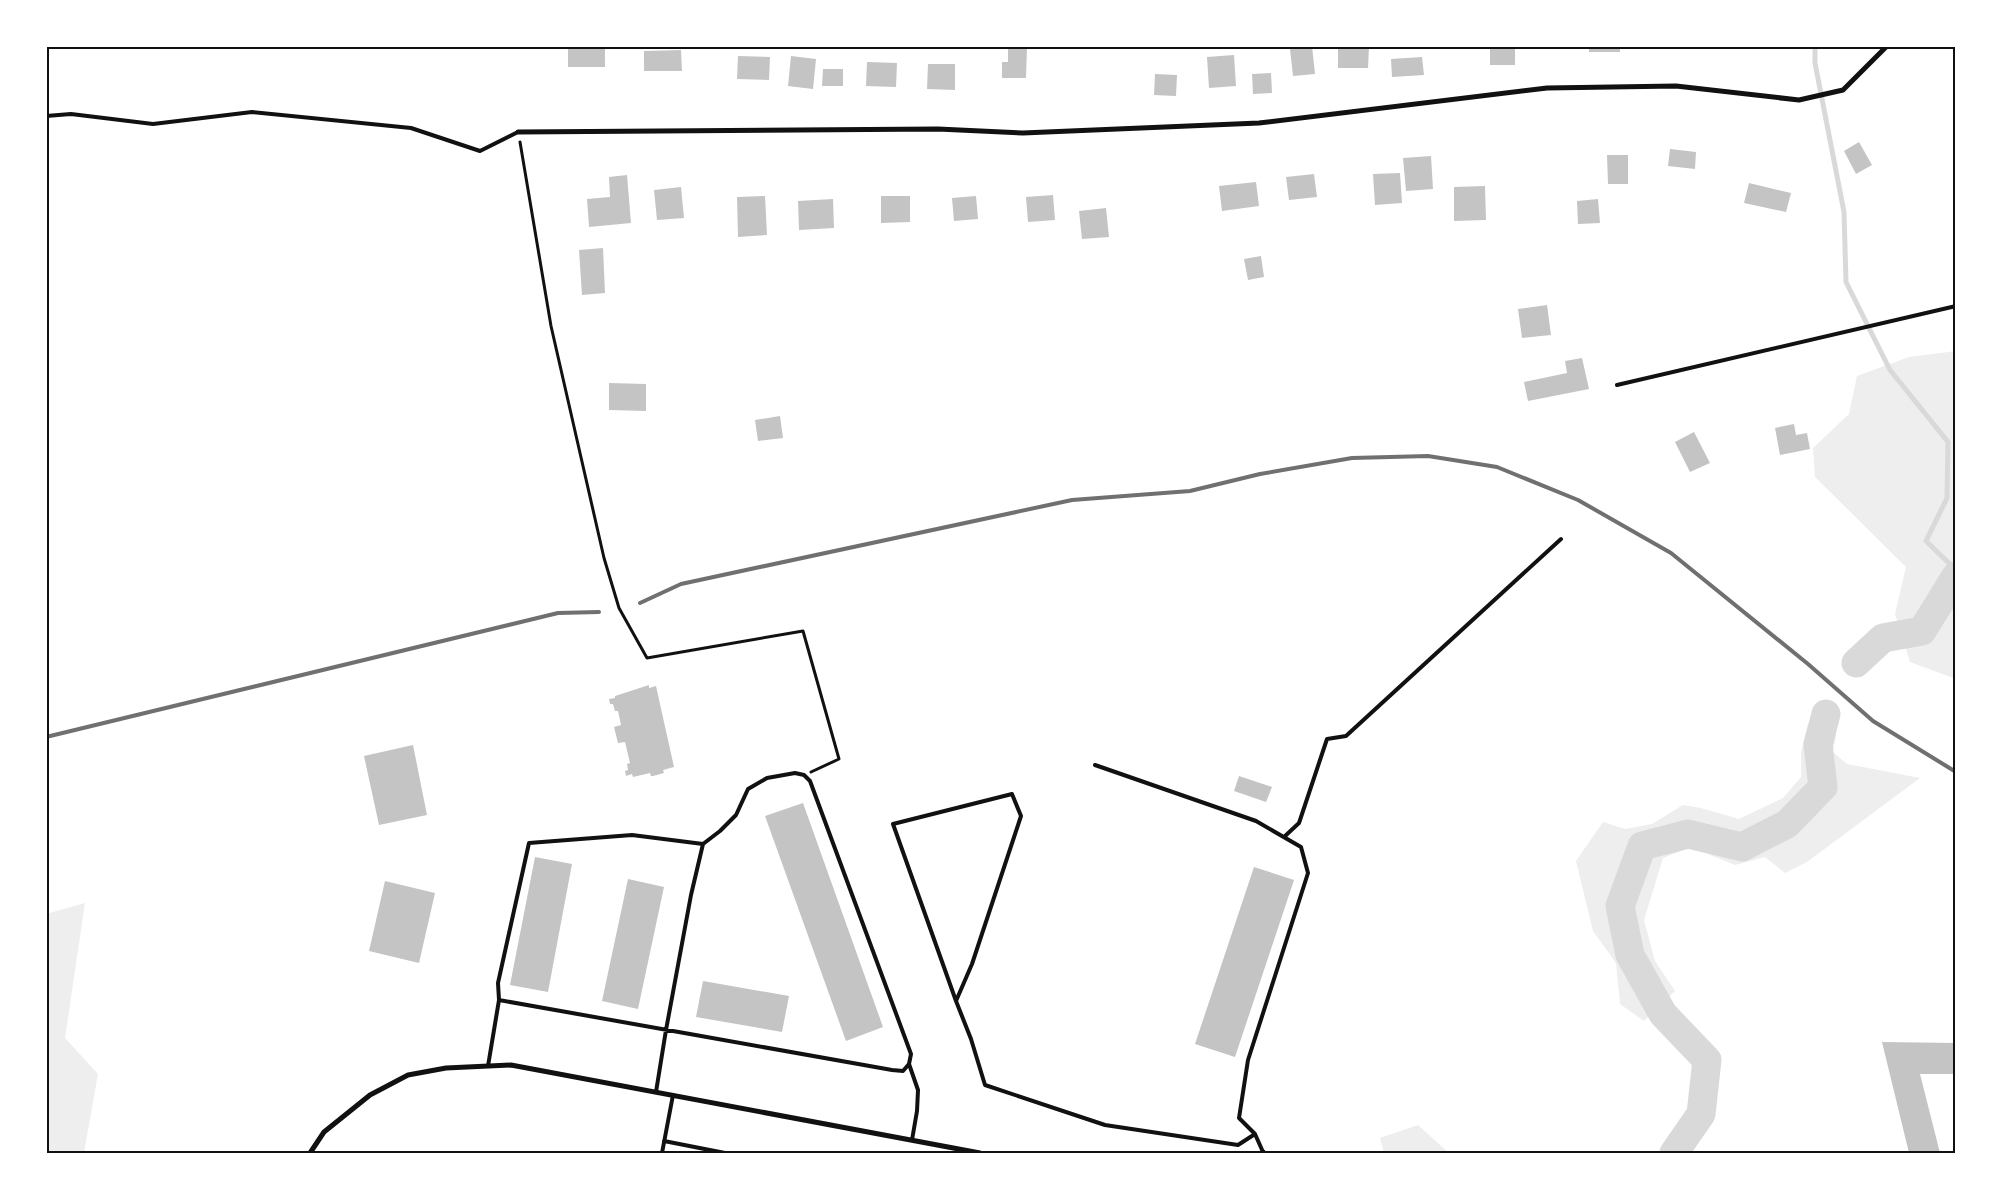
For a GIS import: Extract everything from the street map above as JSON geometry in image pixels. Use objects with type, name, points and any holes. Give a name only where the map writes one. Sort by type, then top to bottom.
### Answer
[{"type":"street","points":[[518,132],[938,129],[1023,133],[1259,122],[1547,88],[1676,86],[1799,100],[1842,90],[1887,46]]},
{"type":"street","points":[[310,1153],[324,1132],[370,1095],[408,1075],[446,1068],[511,1065],[980,1153]]},
{"type":"lane","points":[[46,116],[71,114],[153,124],[252,112],[411,128],[480,151],[518,132]]},
{"type":"lane","points":[[1617,385],[1956,306]]},
{"type":"lane","points":[[1284,837],[1299,823],[1327,738],[1346,736],[1561,539]]},
{"type":"lane","points":[[1094,765],[1256,821],[1301,847],[1308,873],[1248,1060],[1238,1118],[1256,1134],[1263,1152]]},
{"type":"lane","points":[[498,1000],[666,1030],[892,1070],[903,1071],[909,1064],[911,1054],[810,781],[804,775],[795,773],[767,778],[748,789],[736,815],[703,844],[691,895],[666,1030],[656,1092]]},
{"type":"lane","points":[[956,1000],[972,964],[1021,816],[1012,794],[893,824],[956,1000],[971,1039],[985,1085],[1105,1125],[1238,1145],[1256,1134]]},
{"type":"lane","points":[[488,1066],[498,1000],[498,983],[529,842],[632,835],[703,844]]},
{"type":"lane","points":[[909,1064],[918,1090],[917,1111],[912,1140]]},
{"type":"lane","points":[[662,1153],[673,1095]]},
{"type":"lane","points":[[664,1141],[724,1153]]},
{"type":"path","points":[[518,132],[551,326],[604,558],[618,608],[647,658],[803,630],[839,759],[804,775]]},
{"type":"shaded area","points":[[1956,351],[1956,679],[1910,662],[1895,614],[1906,567],[1815,477],[1813,448],[1849,414],[1857,376],[1909,357]]},
{"type":"shaded area","points":[[1808,723],[1836,735],[1833,752],[1847,764],[1920,778],[1807,862],[1785,873],[1765,857],[1735,865],[1691,847],[1663,858],[1644,920],[1655,961],[1675,991],[1644,1021],[1620,1004],[1616,963],[1593,931],[1576,861],[1603,822],[1625,829],[1652,824],[1683,805],[1739,819],[1783,798],[1801,777],[1801,752]]},
{"type":"shaded area","points":[[85,903],[65,1038],[98,1074],[84,1153],[46,1153],[46,914]]},
{"type":"shaded area","points":[[1418,1125],[1449,1153],[1384,1153],[1380,1138]]},
{"type":"building","points":[[568,46],[605,46],[605,67],[568,67]]},
{"type":"building","points":[[1008,46],[1027,46],[1026,78],[1002,78],[1002,62],[1008,62]]},
{"type":"building","points":[[1312,46],[1315,74],[1293,76],[1290,49]]},
{"type":"building","points":[[1338,46],[1369,46],[1368,68],[1338,68]]},
{"type":"building","points":[[1490,46],[1515,46],[1515,65],[1490,65]]},
{"type":"building","points":[[1589,46],[1620,46],[1620,52],[1589,52]]},
{"type":"building","points":[[681,50],[682,71],[644,71],[644,51]]},
{"type":"building","points":[[1234,55],[1236,86],[1209,88],[1207,57]]},
{"type":"building","points":[[738,56],[770,57],[769,80],[737,79]]},
{"type":"building","points":[[791,56],[816,59],[813,89],[788,86]]},
{"type":"building","points":[[1422,57],[1424,75],[1392,77],[1391,59]]},
{"type":"building","points":[[867,62],[897,63],[896,87],[866,86]]},
{"type":"building","points":[[928,64],[955,64],[955,90],[927,89]]},
{"type":"building","points":[[823,69],[843,69],[843,86],[822,86]]},
{"type":"building","points":[[1271,73],[1272,93],[1253,94],[1252,74]]},
{"type":"building","points":[[1155,74],[1177,75],[1176,96],[1154,95]]},
{"type":"building","points":[[1859,142],[1872,165],[1856,174],[1844,151]]},
{"type":"building","points":[[1670,149],[1696,152],[1695,169],[1668,166]]},
{"type":"building","points":[[1607,155],[1628,155],[1628,184],[1608,184]]},
{"type":"building","points":[[1431,156],[1433,189],[1406,191],[1403,158]]},
{"type":"building","points":[[1400,173],[1402,203],[1375,205],[1373,174]]},
{"type":"building","points":[[1314,174],[1317,197],[1289,200],[1286,177]]},
{"type":"building","points":[[627,175],[631,223],[589,227],[587,199],[610,197],[609,177]]},
{"type":"building","points":[[1256,182],[1259,206],[1222,211],[1219,186]]},
{"type":"building","points":[[1749,183],[1791,193],[1786,212],[1744,203]]},
{"type":"building","points":[[1485,186],[1486,220],[1454,221],[1454,187]]},
{"type":"building","points":[[681,187],[684,218],[657,220],[654,190]]},
{"type":"building","points":[[1053,195],[1055,220],[1028,222],[1026,197]]},
{"type":"building","points":[[765,196],[767,235],[738,237],[737,197]]},
{"type":"building","points":[[881,196],[910,196],[910,222],[881,223]]},
{"type":"building","points":[[976,196],[978,219],[954,221],[952,198]]},
{"type":"building","points":[[833,199],[834,228],[799,230],[798,201]]},
{"type":"building","points":[[1598,199],[1600,223],[1578,224],[1577,201]]},
{"type":"building","points":[[1106,208],[1109,237],[1082,239],[1079,211]]},
{"type":"building","points":[[603,248],[605,293],[582,295],[579,250]]},
{"type":"building","points":[[1261,256],[1264,277],[1248,280],[1244,259]]},
{"type":"building","points":[[1547,305],[1551,335],[1522,338],[1518,309]]},
{"type":"building","points":[[1582,358],[1589,389],[1528,401],[1524,382],[1567,373],[1565,361]]},
{"type":"building","points":[[609,383],[646,384],[646,411],[609,410]]},
{"type":"building","points":[[780,416],[783,438],[758,441],[755,420]]},
{"type":"building","points":[[1794,424],[1796,435],[1807,433],[1810,449],[1780,455],[1775,428]]},
{"type":"building","points":[[1694,432],[1710,463],[1690,472],[1675,442]]},
{"type":"building","points":[[649,685],[649,688],[656,686],[674,767],[663,770],[664,773],[653,776],[650,773],[633,777],[632,774],[626,776],[627,764],[630,763],[625,742],[618,743],[614,727],[621,725],[618,711],[615,711],[609,699]]},
{"type":"building","points":[[413,745],[427,815],[379,825],[364,756]]},
{"type":"building","points":[[1239,776],[1272,787],[1266,802],[1234,791]]},
{"type":"building","points":[[803,803],[883,1027],[846,1041],[765,816]]},
{"type":"building","points":[[535,857],[572,864],[548,992],[510,985]]},
{"type":"building","points":[[1254,867],[1294,880],[1235,1057],[1195,1044]]},
{"type":"building","points":[[628,879],[664,887],[638,1009],[602,1001]]},
{"type":"building","points":[[385,881],[435,893],[419,963],[369,951]]},
{"type":"building","points":[[703,981],[789,996],[782,1032],[696,1017]]},
{"type":"building","points":[[1882,1042],[1956,1043],[1956,1074],[1920,1074],[1940,1153],[1909,1153]]},
{"type":"waterway","points":[[1815,46],[1815,63],[1844,212],[1846,282],[1890,370],[1948,442],[1947,498],[1926,541],[1956,570]]},
{"type":"waterway","points":[[1856,663],[1883,638],[1922,631],[1956,576]]},
{"type":"waterway","points":[[1674,1153],[1701,1114],[1707,1060],[1663,1014],[1630,955],[1620,906],[1642,846],[1688,834],[1742,847],[1787,824],[1823,787],[1818,745],[1826,714]]},
{"type":"railway","points":[[640,603],[681,584],[1072,500],[1190,491],[1260,474],[1352,458],[1428,456],[1497,467],[1578,500],[1671,553],[1808,664],[1873,721],[1956,772]]},
{"type":"railway","points":[[46,737],[558,613],[599,612]]}]
